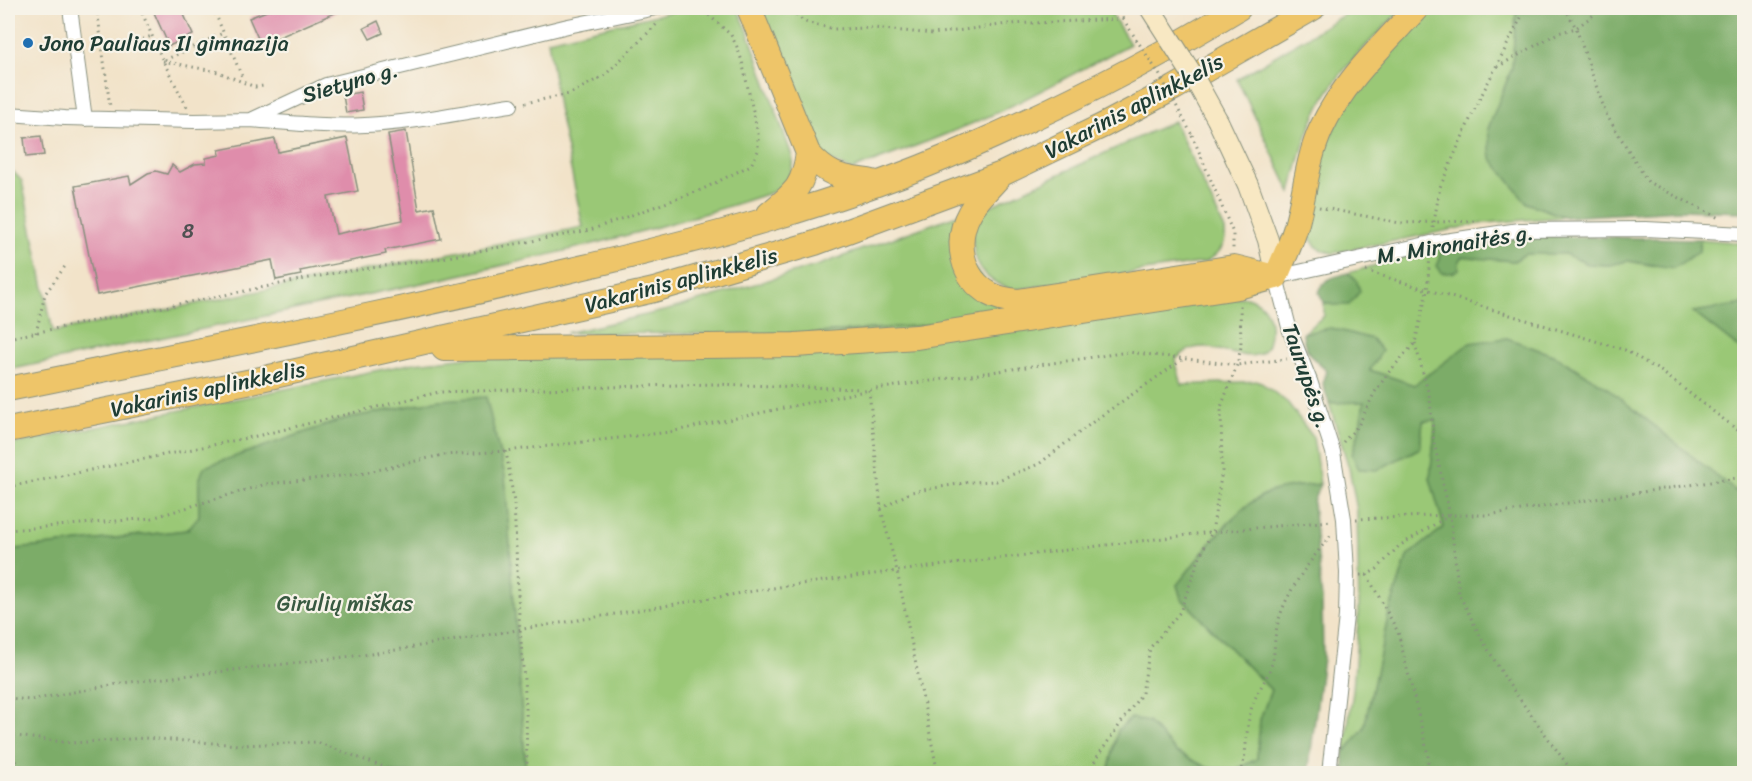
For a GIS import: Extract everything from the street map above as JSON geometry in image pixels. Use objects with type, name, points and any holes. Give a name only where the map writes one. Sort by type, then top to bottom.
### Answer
[{"type":"highway","points":[[749,8],[808,153],[830,174],[878,182]]},
{"type":"highway","name":"Vakarinis aplinkkelis","points":[[8,389],[432,303],[644,253],[758,223],[966,149],[1108,82],[1239,8]]},
{"type":"highway","name":"Vakarinis aplinkkelis","points":[[8,430],[252,381],[654,290],[815,243],[1002,174],[1164,93],[1313,8]]},
{"type":"highway","points":[[1002,174],[970,210],[962,232],[963,257],[973,279],[991,294],[1018,301],[1236,277],[1276,277],[1295,230],[1313,150],[1334,106],[1365,64],[1417,8]]},
{"type":"highway","points":[[758,223],[795,192],[805,176],[808,153]]},
{"type":"highway","points":[[399,349],[795,345],[917,337],[1236,277]]},
{"type":"main road","name":"Taurupės g.","points":[[1150,8],[1192,74],[1218,121],[1248,185],[1268,240],[1276,277]]},
{"type":"street","points":[[70,8],[85,119]]},
{"type":"street","name":"Sietyno g.","points":[[8,114],[85,119],[251,120],[326,85],[568,26],[661,11]]},
{"type":"street","points":[[251,120],[366,125],[426,119],[511,105]]},
{"type":"street","name":"M. Mironaitės g.","points":[[1276,277],[1431,243],[1519,230],[1656,230],[1744,234]]},
{"type":"street","name":"Taurupės g.","points":[[1276,277],[1290,331],[1333,452],[1344,519],[1347,573],[1343,657],[1332,732],[1329,774]]},
{"type":"path","points":[[97,8],[112,119]]},
{"type":"path","points":[[140,8],[186,106]]},
{"type":"path","points":[[213,8],[243,81]]},
{"type":"path","points":[[8,338],[336,273],[442,258],[590,230],[711,185],[751,165],[758,151],[758,134],[737,46],[731,35],[701,8]]},
{"type":"path","points":[[786,8],[806,22],[834,29],[873,28],[933,34],[1008,24],[1123,19]]},
{"type":"path","points":[[1093,774],[1095,760],[1142,693],[1150,648],[1180,612],[1200,556],[1212,532],[1222,471],[1221,406],[1237,365],[1241,340],[1233,233],[1192,135],[1161,77],[1115,8]]},
{"type":"path","points":[[1300,203],[1400,223],[1434,222],[1440,187],[1476,106],[1526,8]]},
{"type":"path","points":[[1564,8],[1576,28],[1606,114],[1648,182],[1726,221]]},
{"type":"path","points":[[1495,68],[1558,33],[1576,28],[1604,8]]},
{"type":"path","points":[[511,105],[570,94],[605,75],[661,11]]},
{"type":"path","points":[[163,61],[223,33]]},
{"type":"path","points":[[137,41],[152,36]]},
{"type":"path","points":[[163,61],[218,72],[255,87],[264,86]]},
{"type":"path","points":[[1431,243],[1427,291],[1415,343],[1430,399],[1434,443],[1450,516],[1459,594],[1480,636],[1508,683],[1574,774]]},
{"type":"path","points":[[1340,263],[1625,350],[1662,372],[1744,435]]},
{"type":"path","points":[[36,333],[45,294],[66,265]]},
{"type":"path","points":[[1333,452],[1358,426],[1375,392],[1389,372],[1415,343]]},
{"type":"path","points":[[8,530],[152,518],[266,484],[360,474],[442,455],[506,451],[670,432],[869,390],[1128,352],[1237,365],[1301,357]]},
{"type":"path","points":[[881,509],[911,492],[970,482],[996,481],[1039,464],[1098,418],[1183,358]]},
{"type":"path","points":[[8,487],[261,435],[439,392],[713,384],[869,390]]},
{"type":"path","points":[[869,390],[881,509],[897,571],[938,774]]},
{"type":"path","points":[[506,451],[514,502],[528,774]]},
{"type":"path","points":[[8,698],[31,700],[122,683],[371,654],[779,587],[897,571],[1212,532],[1344,519],[1486,515],[1744,477]]},
{"type":"path","points":[[1347,573],[1367,575],[1377,569],[1399,546],[1450,516]]},
{"type":"path","points":[[1240,774],[1245,755],[1247,724],[1251,707],[1261,690],[1273,660],[1276,631],[1285,602],[1310,561],[1344,519]]},
{"type":"path","points":[[1367,575],[1398,632],[1428,755],[1428,774]]},
{"type":"path","points":[[8,735],[72,743],[145,738],[240,745],[317,742],[402,774]]},
{"type":"path","points":[[8,752],[28,774]]},
{"type":"path","points":[[1741,774],[1744,765]]},
{"type":"green space","points":[[687,8],[733,8],[740,14],[792,156],[792,168],[788,177],[773,192],[613,239],[505,265],[8,370],[8,166],[22,181],[53,332],[583,227],[558,107],[548,40]]},
{"type":"green space","points":[[763,8],[1108,8],[1130,44],[992,115],[851,170],[821,156],[762,14]]},
{"type":"green space","points":[[1355,8],[1403,8],[1353,59],[1331,87],[1307,136],[1291,193],[1237,79]]},
{"type":"green space","points":[[1431,8],[1519,8],[1516,14],[1512,68],[1488,129],[1527,203],[1565,217],[1485,223],[1333,253],[1322,250],[1310,238],[1315,176],[1339,114],[1375,67]]},
{"type":"green space","points":[[1519,8],[1744,8],[1744,212],[1680,210],[1565,217],[1527,203],[1491,158],[1488,129],[1512,68],[1516,14]]},
{"type":"green space","points":[[1174,121],[1225,230],[1225,241],[1214,256],[1206,262],[1013,290],[990,279],[980,268],[973,244],[973,230],[984,209]]},
{"type":"green space","points":[[957,215],[951,242],[1011,310],[924,325],[803,334],[566,333],[668,310],[819,265]]},
{"type":"green space","points":[[1542,236],[1700,239],[1699,251],[1674,268],[1628,261],[1609,265],[1588,264],[1565,254],[1525,254],[1514,261],[1462,257],[1459,260],[1459,269],[1452,273],[1442,273],[1437,266],[1440,259],[1440,247]]},
{"type":"green space","points":[[1700,239],[1744,243],[1744,304],[1694,313],[1744,352],[1744,498],[1605,386],[1555,356],[1507,338],[1470,344],[1414,385],[1370,370],[1303,333],[1324,316],[1324,302],[1333,305],[1356,279],[1348,273],[1440,247],[1440,259],[1459,260],[1462,256],[1514,261],[1525,254],[1538,253],[1565,254],[1588,264],[1609,265],[1628,261],[1655,266],[1699,251]]},
{"type":"green space","points":[[1348,273],[1356,279],[1360,291],[1349,305],[1333,305],[1324,302],[1319,293],[1324,284],[1330,279]]},
{"type":"green space","points":[[1246,297],[1261,304],[1268,316],[1270,333],[1266,349],[1260,354],[1251,356],[1204,347],[1188,350],[1175,360],[1182,385],[1259,381],[1288,403],[1313,437],[1320,484],[1278,489],[1259,497],[1220,531],[1177,585],[1181,598],[1271,690],[1260,720],[1257,759],[1235,770],[1208,768],[1176,752],[1148,722],[1118,730],[1108,773],[526,774],[505,476],[486,398],[440,400],[344,419],[205,467],[199,481],[199,517],[187,530],[8,550],[8,445],[414,363],[478,356],[621,352]]},
{"type":"green space","points":[[1744,304],[1744,352],[1693,312]]},
{"type":"green space","points":[[1331,328],[1372,339],[1382,351],[1370,370],[1414,385],[1470,343],[1507,338],[1555,356],[1605,386],[1744,498],[1744,773],[1344,773],[1344,753],[1364,728],[1389,613],[1407,557],[1444,527],[1430,478],[1436,420],[1423,421],[1420,448],[1377,470],[1359,469],[1352,455],[1364,402],[1329,403],[1323,384],[1327,371],[1310,355],[1304,340],[1303,333]]},
{"type":"green space","name":"Girulių miškas","points":[[486,397],[505,476],[526,773],[8,773],[8,550],[187,530],[199,516],[199,481],[204,467],[344,419],[440,400]]},
{"type":"green space","points":[[1364,401],[1359,432],[1352,455],[1377,470],[1420,448],[1423,421],[1436,420],[1430,478],[1444,527],[1407,557],[1389,613],[1364,728],[1344,753],[1353,691],[1359,608],[1357,510],[1349,468],[1329,403]]},
{"type":"green space","points":[[1320,484],[1313,502],[1322,600],[1323,658],[1308,773],[1108,773],[1118,730],[1131,718],[1148,722],[1176,752],[1208,768],[1235,770],[1257,759],[1260,720],[1271,690],[1181,598],[1177,585],[1233,518],[1260,497],[1290,487]]},
{"type":"building","points":[[152,8],[181,8],[193,35],[169,46]]},
{"type":"building","points":[[274,8],[346,8],[261,45],[249,18]]},
{"type":"building","points":[[378,21],[383,33],[370,39],[364,28]]},
{"type":"building","points":[[360,92],[363,110],[346,113],[343,95]]},
{"type":"building","points":[[406,131],[419,210],[434,207],[441,239],[385,250],[386,254],[300,271],[301,275],[276,280],[272,260],[97,295],[75,186],[129,176],[131,184],[148,173],[156,171],[167,174],[172,165],[180,172],[195,164],[206,163],[206,158],[220,155],[219,150],[275,139],[278,152],[347,138],[358,191],[328,197],[336,234],[403,220],[388,134]]},
{"type":"building","points":[[41,136],[44,155],[26,157],[24,138]]},
{"type":"place","name":"Jono Pauliaus II gimnazija","points":[[28,43]]}]
